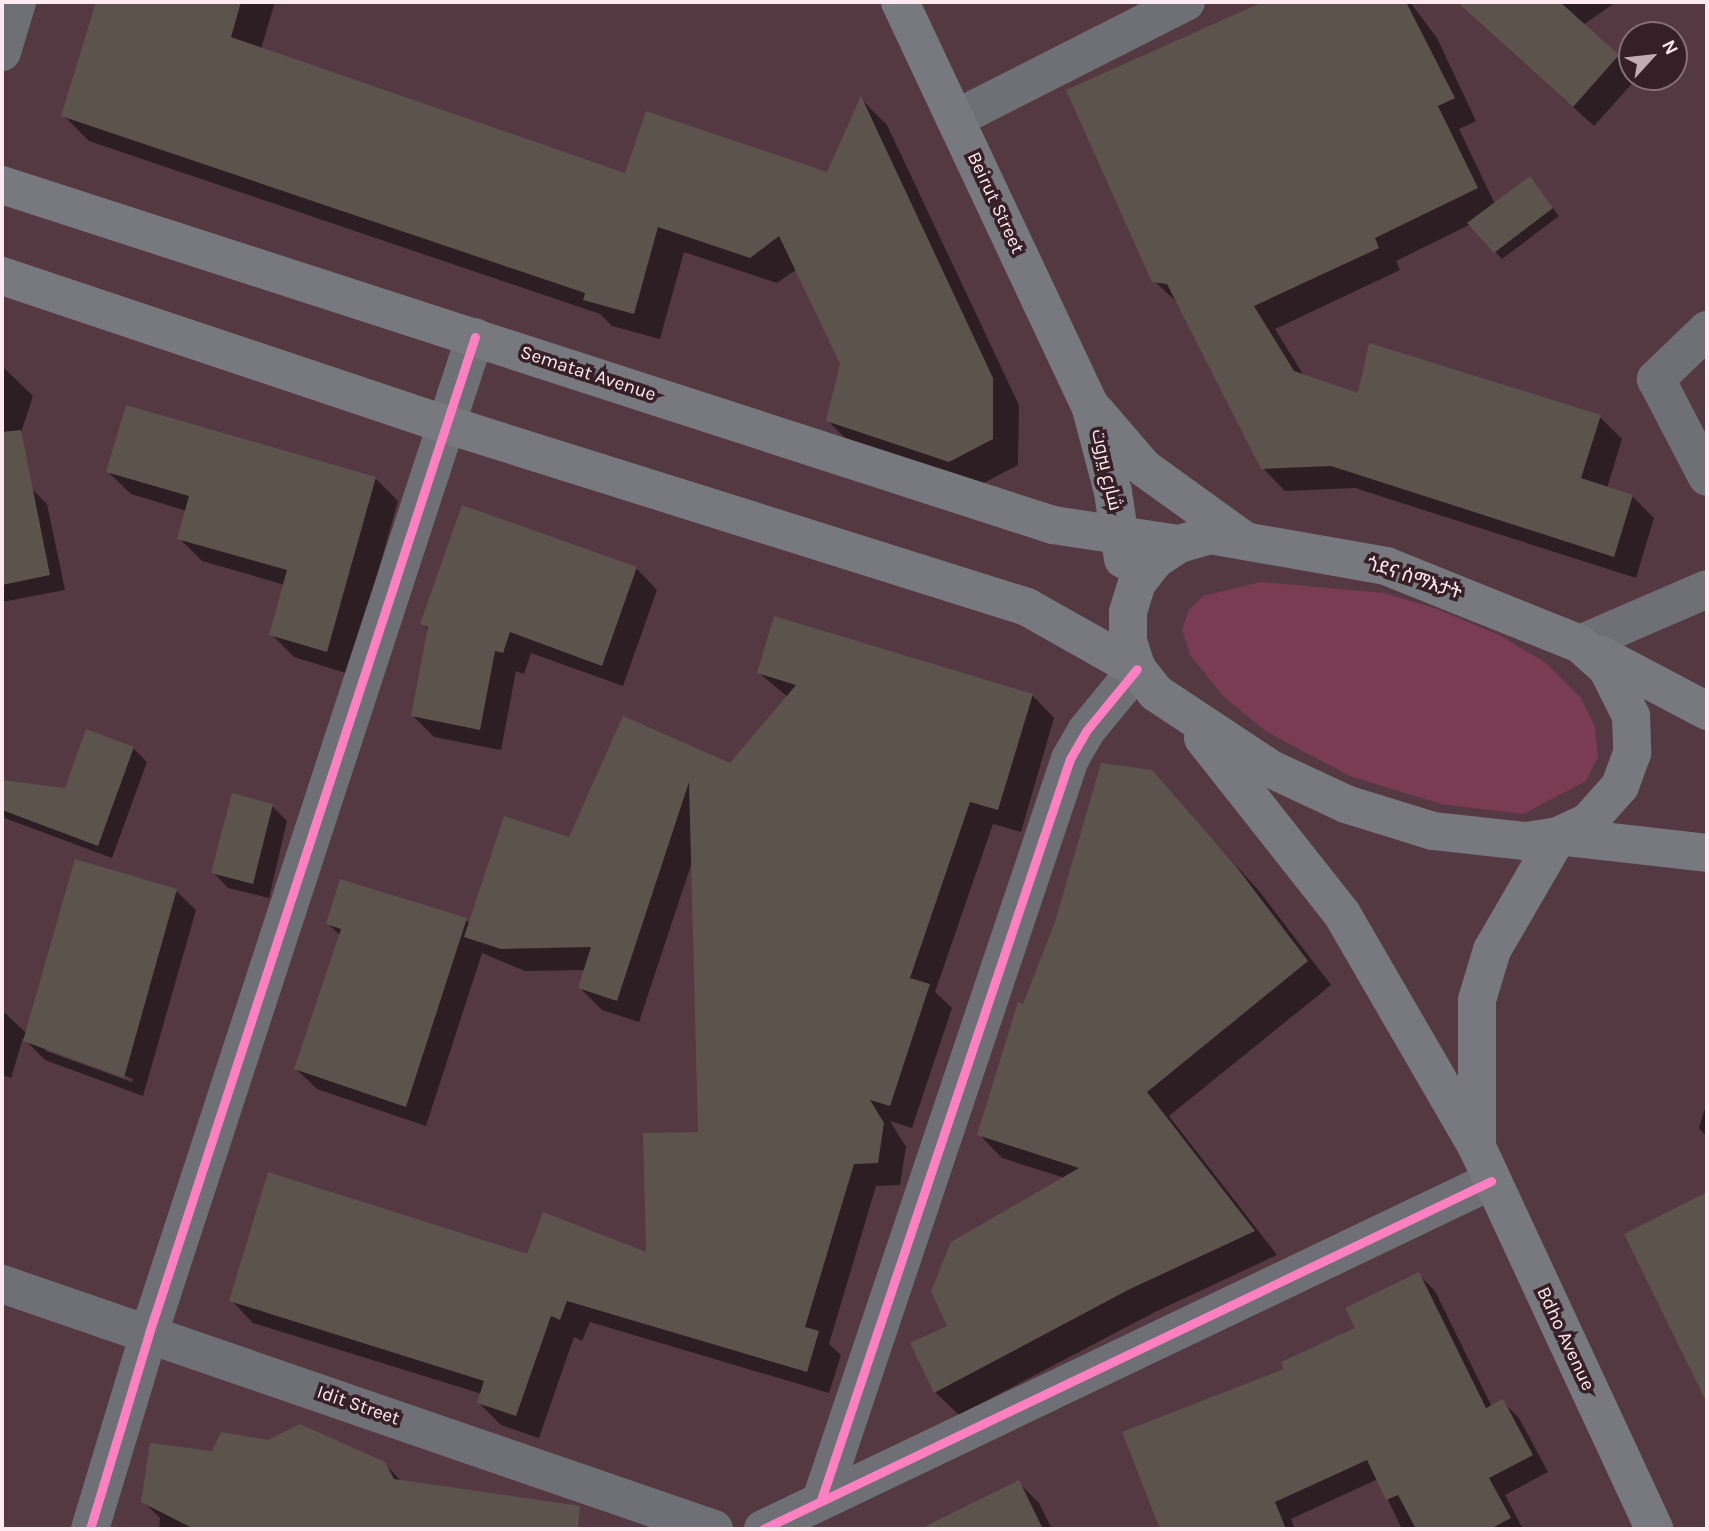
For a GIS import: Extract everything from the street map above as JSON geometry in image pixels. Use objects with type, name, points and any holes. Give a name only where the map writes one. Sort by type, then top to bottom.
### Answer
[{"type":"main road","name":"Beirut Street","points":[[900,2],[1090,405]]},
{"type":"main road","name":"Sematat Avenue","points":[[2,185],[1053,525],[1179,544]]},
{"type":"main road","points":[[2,276],[445,424],[1027,607],[1137,670]]},
{"type":"main road","name":"شارع بيروت","points":[[1090,405],[1121,535],[1128,612]]},
{"type":"main road","name":"شارع بيروت","points":[[1090,405],[1144,468],[1241,538]]},
{"type":"main road","name":"ጎደና ሰማእታት","points":[[1210,535],[1241,538],[1386,566],[1580,645],[1607,668],[1626,699],[1632,752],[1620,786],[1601,812],[1558,836],[1525,841],[1433,831],[1346,804],[1271,769],[1156,693],[1137,670],[1128,642],[1128,612],[1143,575],[1155,560],[1179,544],[1210,535]]},
{"type":"main road","points":[[1580,645],[1707,711]]},
{"type":"main road","name":"Bdho Avenue","points":[[1181,709],[1342,914],[1484,1164],[1654,1529]]},
{"type":"main road","points":[[1484,1164],[1476,1000],[1492,950],[1558,836],[1707,853]]},
{"type":"street","points":[[2,52],[17,2]]},
{"type":"street","points":[[955,119],[1186,2]]},
{"type":"street","points":[[1707,330],[1657,380],[1707,477]]},
{"type":"street","points":[[90,1529],[149,1333],[475,337]]},
{"type":"street","points":[[1580,645],[1707,589]]},
{"type":"street","points":[[821,1500],[1070,760],[1086,731],[1137,670]]},
{"type":"street","points":[[763,1529],[1484,1164]]},
{"type":"street","name":"Idit Street","points":[[2,1284],[714,1529]]},
{"type":"shaded area","points":[[1261,582],[1384,593],[1437,609],[1499,635],[1546,663],[1581,698],[1595,727],[1598,757],[1586,781],[1523,814],[1441,804],[1350,776],[1267,732],[1223,696],[1190,655],[1182,630],[1189,610],[1203,596]]},
{"type":"building","points":[[96,2],[241,2],[231,37],[625,173],[646,111],[827,172],[861,96],[993,378],[993,439],[949,462],[826,421],[840,364],[779,236],[750,258],[658,227],[634,314],[583,300],[585,293],[61,116]]},
{"type":"building","points":[[1263,2],[1406,2],[1455,98],[1438,106],[1478,188],[1375,238],[1379,248],[1254,306],[1294,371],[1358,393],[1369,343],[1601,415],[1581,478],[1633,495],[1614,557],[1331,466],[1261,469],[1167,284],[1152,282],[1066,90]]},
{"type":"building","points":[[1457,2],[1560,2],[1618,54],[1573,107]]},
{"type":"building","points":[[1530,176],[1553,208],[1494,253],[1467,223]]},
{"type":"building","points":[[126,405],[376,477],[327,652],[269,635],[287,570],[177,539],[189,496],[106,472]]},
{"type":"building","points":[[21,430],[50,575],[2,585],[2,432]]},
{"type":"building","points":[[462,505],[637,567],[602,666],[510,632],[503,653],[495,651],[480,730],[411,716],[428,627],[420,624]]},
{"type":"building","points":[[774,616],[1033,694],[998,810],[970,802],[910,978],[930,984],[890,1106],[870,1100],[884,1123],[878,1163],[854,1164],[805,1327],[819,1331],[807,1372],[567,1301],[560,1320],[551,1316],[516,1416],[477,1403],[484,1381],[229,1301],[268,1172],[527,1254],[543,1212],[646,1252],[643,1133],[698,1132],[689,782],[617,1001],[578,988],[591,947],[501,949],[464,937],[504,816],[569,837],[623,716],[730,763],[796,685],[757,673]]},
{"type":"building","points":[[86,729],[134,747],[98,846],[2,810],[2,780],[65,788]]},
{"type":"building","points":[[1101,763],[1152,770],[1235,865],[1308,961],[1147,1092],[1255,1231],[1130,1289],[934,1393],[910,1343],[947,1326],[931,1291],[951,1242],[1079,1168],[977,1135],[1018,1002],[1023,1004],[1055,922]]},
{"type":"building","points":[[232,793],[273,804],[253,884],[211,873]]},
{"type":"building","points":[[75,859],[177,889],[124,1078],[23,1041]]},
{"type":"building","points":[[340,879],[467,918],[406,1107],[294,1069],[341,929],[326,924]]},
{"type":"building","points":[[1707,1192],[1707,1403],[1624,1234]]},
{"type":"building","points":[[1419,1272],[1486,1408],[1503,1399],[1533,1455],[1489,1478],[1511,1518],[1490,1529],[1416,1529],[1398,1495],[1386,1500],[1367,1460],[1275,1502],[1286,1529],[1160,1529],[1122,1432],[1284,1369],[1281,1362],[1355,1328],[1345,1308]]},
{"type":"building","points":[[300,1424],[385,1462],[394,1479],[580,1506],[578,1529],[194,1529],[141,1502],[150,1443],[212,1451],[221,1432],[268,1440]]},
{"type":"building","points":[[1019,1480],[1043,1529],[920,1529]]},
{"type":"cycle path","points":[[90,1529],[149,1333],[475,337]]},
{"type":"cycle path","points":[[821,1500],[1070,759],[1086,731],[1137,669]]},
{"type":"cycle path","points":[[763,1529],[1491,1181]]}]
